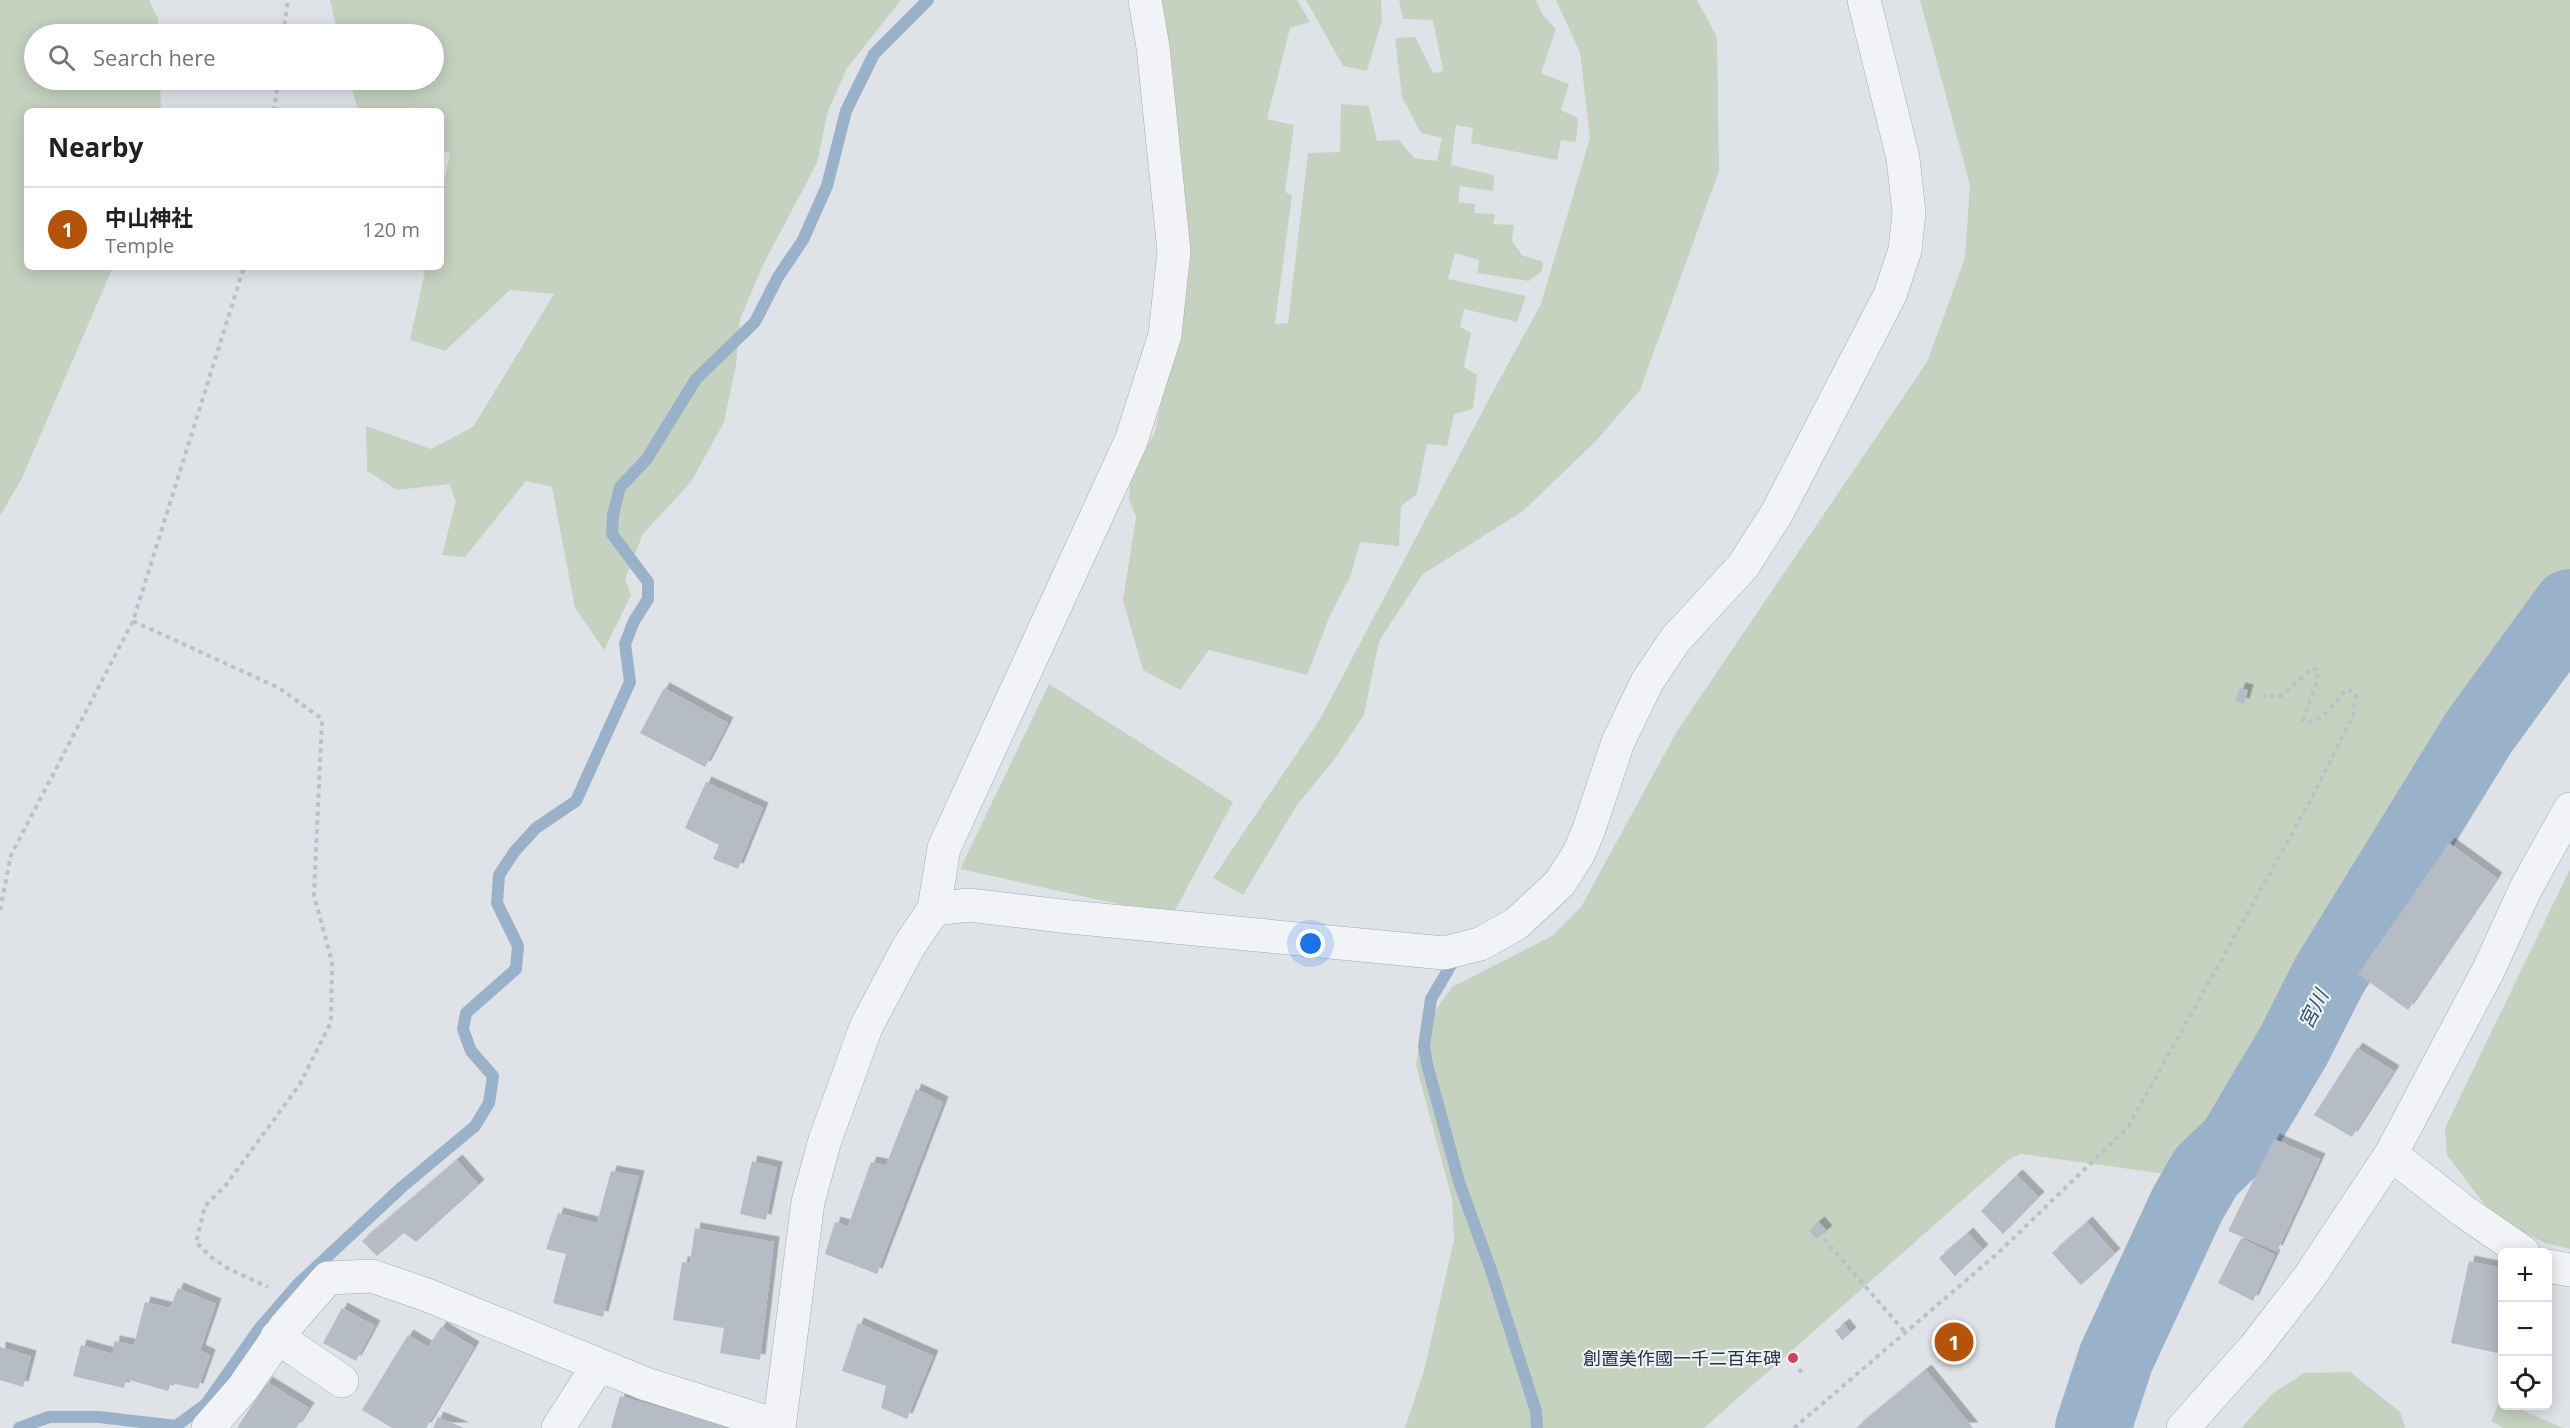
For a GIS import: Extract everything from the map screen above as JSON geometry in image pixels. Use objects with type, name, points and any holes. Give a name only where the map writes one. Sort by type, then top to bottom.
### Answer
[{"type":"street","points":[[208,1428],[243,1388],[277,1337],[328,1278],[372,1276],[427,1295],[646,1384],[779,1427],[808,1202],[825,1140],[866,1027],[909,946],[934,909],[944,848],[1131,441],[1165,335],[1174,251],[1153,47],[1145,0]]},
{"type":"street","points":[[934,909],[969,905],[1081,918],[1444,952],[1480,944],[1516,924],[1560,883],[1579,853],[1590,829],[1618,742],[1647,682],[1676,640],[1743,566],[1777,513],[1890,296],[1905,250],[1909,213],[1904,158],[1864,0]]},
{"type":"street","points":[[2183,1428],[2255,1347],[2310,1276],[2391,1154],[2488,971],[2526,888],[2570,809]]},
{"type":"street","points":[[2391,1154],[2462,1210],[2517,1248]]},
{"type":"street","points":[[2552,1267],[2570,1270]]},
{"type":"street","points":[[277,1337],[342,1381]]},
{"type":"street","points":[[558,1428],[598,1366]]},
{"type":"path","points":[[284,24],[288,0]]},
{"type":"path","points":[[274,108],[277,90]]},
{"type":"path","points":[[0,910],[11,855],[133,621],[243,270]]},
{"type":"path","points":[[133,621],[279,688],[322,719],[314,895],[332,962],[331,1022],[300,1083],[226,1185],[205,1206],[196,1242],[211,1257],[229,1269],[263,1284]]},
{"type":"path","points":[[1794,1428],[1998,1253],[2128,1126],[2242,925],[2339,745],[2353,717],[2356,694],[2347,689],[2323,716],[2312,722],[2303,720],[2317,681],[2318,670],[2313,668],[2281,696],[2263,696]]},
{"type":"path","points":[[1824,1239],[1905,1332]]},
{"type":"path","points":[[1799,1369],[1805,1376]]},
{"type":"green space","points":[[0,0],[149,0],[158,24],[24,24],[24,90],[160,90],[161,108],[24,108],[24,270],[112,270],[22,478],[0,516]]},
{"type":"green space","points":[[330,0],[901,0],[847,68],[828,111],[817,163],[763,265],[740,319],[736,365],[724,422],[691,482],[643,534],[625,579],[631,595],[604,650],[575,608],[552,487],[526,481],[465,557],[442,555],[456,501],[449,484],[397,490],[367,471],[366,426],[431,449],[473,427],[554,294],[510,290],[445,351],[410,340],[425,270],[444,270],[444,182],[450,153],[444,152],[444,108],[357,108],[353,90],[444,90],[444,24],[336,24]]},
{"type":"green space","points":[[1160,0],[1297,0],[1310,22],[1290,28],[1267,119],[1294,125],[1285,192],[1292,195],[1275,324],[1288,323],[1308,153],[1340,152],[1341,104],[1369,106],[1377,141],[1399,140],[1414,158],[1437,161],[1442,138],[1421,133],[1402,97],[1395,38],[1415,37],[1433,73],[1443,71],[1433,20],[1403,19],[1399,0],[1536,0],[1542,14],[1556,29],[1541,73],[1569,84],[1561,110],[1578,118],[1576,142],[1561,140],[1557,160],[1471,143],[1473,128],[1456,125],[1451,165],[1494,175],[1493,191],[1460,186],[1458,202],[1475,204],[1474,213],[1495,214],[1493,224],[1514,225],[1512,241],[1522,255],[1543,262],[1542,271],[1529,281],[1477,273],[1479,260],[1455,253],[1448,279],[1526,296],[1517,322],[1464,309],[1460,327],[1471,333],[1464,367],[1477,375],[1473,409],[1454,414],[1447,446],[1427,444],[1417,494],[1401,506],[1399,546],[1360,542],[1351,575],[1329,618],[1307,675],[1209,650],[1180,690],[1143,670],[1123,600],[1136,517],[1129,499],[1131,469],[1154,435],[1170,363]]},
{"type":"green space","points":[[1306,0],[1381,0],[1382,20],[1367,71],[1343,66]]},
{"type":"green space","points":[[1556,0],[1697,0],[1717,37],[1719,171],[1640,390],[1595,442],[1523,511],[1423,574],[1379,641],[1364,715],[1334,760],[1297,805],[1243,895],[1213,878],[1320,719],[1541,304],[1590,138],[1580,53]]},
{"type":"green space","points":[[1920,0],[2570,0],[2570,569],[2351,910],[2224,1134],[2207,1153],[2194,1163],[2173,1175],[2021,1154],[2008,1160],[1704,1428],[1405,1428],[1425,1367],[1454,1240],[1452,1199],[1416,1065],[1421,1031],[1452,987],[1552,936],[1581,907],[1677,731],[1927,362],[1965,258],[1970,185]]},
{"type":"green space","points":[[1049,684],[1233,802],[1172,916],[960,869]]},
{"type":"green space","points":[[2570,869],[2570,1249],[2545,1243],[2515,1228],[2485,1205],[2447,1155],[2445,1128]]},
{"type":"green space","points":[[2350,1372],[2400,1412],[2405,1428],[2241,1428],[2273,1393],[2304,1373]]},
{"type":"green space","points":[[2498,1405],[2498,1410],[2522,1410],[2563,1428],[2503,1428],[2491,1421]]},
{"type":"building","points":[[664,688],[728,723],[705,767],[640,733]]},
{"type":"building","points":[[2240,688],[2248,690],[2244,704],[2235,701]]},
{"type":"building","points":[[706,782],[763,808],[738,869],[713,859],[719,845],[685,828]]},
{"type":"building","points":[[2449,843],[2497,878],[2408,1010],[2358,974]]},
{"type":"building","points":[[2357,1048],[2394,1071],[2352,1137],[2314,1115]]},
{"type":"building","points":[[916,1089],[943,1102],[877,1274],[825,1254],[835,1222],[848,1226],[871,1162],[886,1165]]},
{"type":"building","points":[[2274,1139],[2320,1159],[2277,1251],[2228,1231]]},
{"type":"building","points":[[457,1160],[479,1185],[416,1242],[404,1233],[377,1256],[362,1241]]},
{"type":"building","points":[[752,1161],[777,1167],[766,1220],[740,1214]]},
{"type":"building","points":[[611,1171],[639,1176],[603,1317],[553,1303],[566,1254],[546,1249],[558,1213],[597,1223]]},
{"type":"building","points":[[2017,1175],[2039,1197],[2003,1234],[1981,1211]]},
{"type":"building","points":[[1819,1222],[1827,1231],[1817,1239],[1809,1231]]},
{"type":"building","points":[[2087,1222],[2115,1254],[2081,1285],[2052,1253]]},
{"type":"building","points":[[695,1228],[774,1242],[760,1360],[720,1353],[724,1328],[673,1320],[682,1262],[690,1263]]},
{"type":"building","points":[[1968,1233],[1983,1250],[1955,1276],[1939,1258]]},
{"type":"building","points":[[2241,1238],[2275,1255],[2253,1301],[2218,1283]]},
{"type":"building","points":[[2469,1261],[2498,1267],[2498,1353],[2451,1343]]},
{"type":"building","points":[[178,1288],[216,1304],[200,1350],[210,1355],[198,1389],[171,1383],[168,1391],[126,1379],[124,1388],[73,1376],[81,1345],[113,1354],[114,1341],[134,1345],[145,1302],[170,1308]]},
{"type":"building","points":[[342,1308],[375,1326],[356,1361],[323,1343]]},
{"type":"building","points":[[858,1323],[933,1356],[907,1419],[881,1408],[886,1386],[842,1371]]},
{"type":"building","points":[[1844,1324],[1851,1333],[1842,1340],[1835,1331]]},
{"type":"building","points":[[441,1327],[474,1347],[426,1428],[392,1428],[362,1410],[408,1335],[428,1347]]},
{"type":"building","points":[[0,1347],[31,1356],[23,1387],[0,1380]]},
{"type":"building","points":[[1926,1370],[1973,1428],[1856,1428]]},
{"type":"building","points":[[267,1382],[309,1408],[296,1428],[237,1428]]},
{"type":"building","points":[[620,1396],[728,1427],[728,1428],[611,1428]]},
{"type":"building","points":[[438,1417],[464,1428],[433,1428]]},
{"type":"waterway","points":[[19,1428],[49,1417],[99,1417],[176,1426],[206,1404],[259,1329],[298,1284],[402,1187],[475,1126],[489,1103],[493,1076],[471,1051],[463,1029],[466,1013],[516,969],[518,946],[497,903],[499,875],[515,851],[536,828],[576,801],[630,682],[625,644],[634,621],[648,599],[648,582],[612,534],[613,515],[620,487],[646,460],[696,379],[755,322],[778,277],[803,240],[827,186],[846,111],[874,54],[928,0]]},
{"type":"waterway","name":"宮川","points":[[2093,1428],[2116,1358],[2187,1205],[2206,1172],[2236,1143],[2293,1047],[2329,976],[2479,732],[2570,607]]},
{"type":"waterway","points":[[1454,960],[1431,999],[1424,1046],[1427,1064],[1460,1185],[1491,1270],[1536,1411],[1537,1428]]},
{"type":"place","name":"中山神社","points":[[1954,1342]]},
{"type":"place","name":"創置美作國一千二百年碑","points":[[1793,1358]]}]
